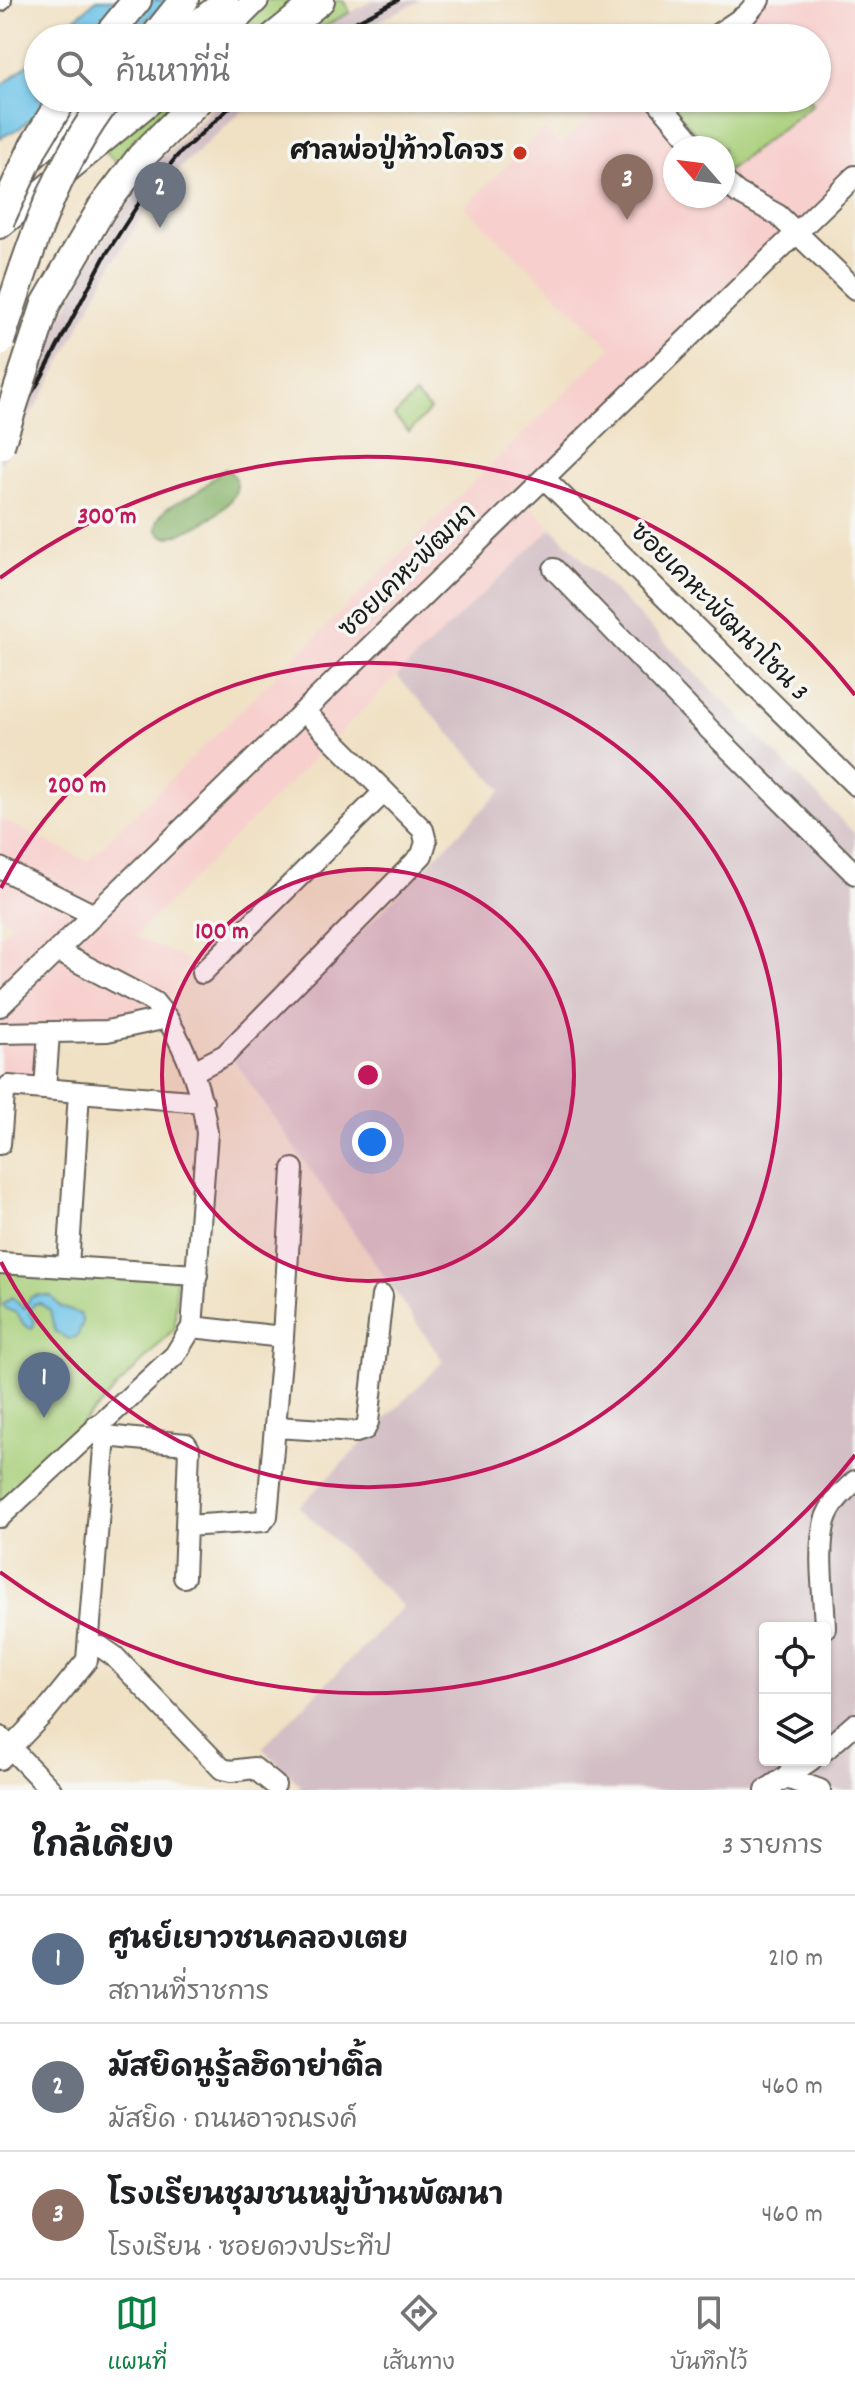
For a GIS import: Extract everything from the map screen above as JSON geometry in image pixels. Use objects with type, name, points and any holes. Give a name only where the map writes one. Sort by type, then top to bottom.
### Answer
[{"type":"highway","points":[[117,24],[137,0]]},
{"type":"highway","points":[[165,24],[184,0]]},
{"type":"highway","points":[[290,24],[320,0]]},
{"type":"highway","points":[[0,223],[34,146],[55,112]]},
{"type":"highway","points":[[0,341],[43,215],[97,112]]},
{"type":"highway","points":[[0,445],[46,304],[102,208],[141,157],[186,112]]},
{"type":"main road","points":[[196,24],[226,0]]},
{"type":"main road","points":[[232,24],[256,0]]},
{"type":"main road","points":[[0,188],[89,112]]},
{"type":"main road","points":[[0,223],[138,112]]},
{"type":"street","points":[[733,24],[759,0]]},
{"type":"street","points":[[667,112],[687,136]]},
{"type":"street","name":"ซอยเคหะพัฒนา","points":[[0,1006],[855,176]]},
{"type":"street","points":[[735,190],[778,215],[855,289]]},
{"type":"street","name":"ซอยเคหะพัฒนาโซน 3","points":[[544,478],[855,785]]},
{"type":"street","points":[[554,569],[855,874]]},
{"type":"street","points":[[194,1071],[225,1055],[422,855],[426,842],[423,830],[304,711]]},
{"type":"street","points":[[202,973],[384,792]]},
{"type":"street","points":[[0,868],[94,915]]},
{"type":"street","points":[[0,1517],[101,1430],[175,1355],[192,1327],[207,1133],[203,1102],[194,1071],[167,1018],[154,1002],[57,951]]},
{"type":"street","points":[[0,1033],[107,1031],[167,1018]]},
{"type":"street","points":[[45,1089],[49,1033]]},
{"type":"street","points":[[0,1144],[6,1089],[12,1085],[203,1102]]},
{"type":"street","points":[[68,1267],[79,1092]]},
{"type":"street","points":[[186,1526],[266,1518],[270,1506],[293,1169]]},
{"type":"street","points":[[0,1263],[197,1275]]},
{"type":"street","points":[[276,1427],[356,1432],[365,1429],[382,1296]]},
{"type":"street","points":[[192,1327],[283,1337]]},
{"type":"street","points":[[101,1430],[186,1444],[189,1449],[184,1577]]},
{"type":"street","points":[[51,1790],[3,1749],[45,1712],[87,1660],[101,1430]]},
{"type":"street","points":[[825,1622],[822,1560],[825,1521],[833,1504],[855,1481]]},
{"type":"street","points":[[89,1646],[101,1647],[114,1656],[222,1769],[254,1768],[275,1785]]},
{"type":"street","points":[[831,1745],[855,1724]]},
{"type":"street","points":[[766,1790],[791,1769],[820,1790]]},
{"type":"shaded area","points":[[374,0],[421,0],[373,24],[329,24]]},
{"type":"shaded area","points":[[746,0],[855,0],[855,184],[527,503],[552,528],[397,676],[135,936],[189,961],[157,1027],[43,1038],[41,1084],[0,1084],[0,936],[13,923],[0,916],[0,819],[87,861],[611,347],[465,207],[544,129],[560,145],[596,112],[831,112],[831,24],[711,24]]},
{"type":"shaded area","points":[[210,112],[241,112],[185,163],[156,196],[113,262],[49,385],[0,464],[0,424],[31,375],[96,251],[153,167]]},
{"type":"shaded area","points":[[552,528],[855,834],[855,1790],[298,1790],[301,1786],[262,1748],[403,1607],[299,1507],[443,1361],[234,1060],[502,790],[397,676]]},
{"type":"green space","points":[[267,0],[305,0],[275,24],[242,24]]},
{"type":"green space","points":[[336,0],[343,0],[350,12],[328,24],[306,24]]},
{"type":"green space","points":[[149,112],[173,112],[122,168],[104,151]]},
{"type":"green space","points":[[677,112],[803,112],[735,165],[735,136],[698,136]]},
{"type":"green space","points":[[415,395],[430,410],[409,432],[394,416]]},
{"type":"green space","points":[[226,469],[236,479],[236,490],[219,512],[176,535],[165,537],[156,530],[166,509],[195,494]]},
{"type":"green space","points":[[0,1268],[176,1278],[175,1328],[0,1507]]},
{"type":"water","points":[[97,0],[169,0],[141,24],[78,24],[74,19]]},
{"type":"water","points":[[24,68],[24,112],[39,112],[20,128],[0,138],[0,87]]},
{"type":"water","points":[[51,1296],[60,1307],[80,1314],[83,1322],[77,1337],[68,1339],[55,1331],[50,1311],[40,1303],[34,1304],[29,1313],[35,1322],[32,1329],[24,1325],[17,1313],[3,1305],[12,1297],[24,1309],[31,1297]]},
{"type":"railway","points":[[351,24],[398,0]]},
{"type":"railway","points":[[0,444],[40,380],[105,256],[137,206],[177,156],[225,112]]},
{"type":"place","name":"ศาลพ่อปู่ท้าวโคจร","points":[[520,153]]},
{"type":"place","name":"โรงเรียนชุมชนหมู่บ้านพัฒนา","points":[[627,220]]},
{"type":"place","name":"มัสยิดนูรู้ลฮิดาย่าติ้ล","points":[[160,228]]},
{"type":"place","name":"ศูนย์เยาวชนคลองเตย","points":[[44,1418]]}]
